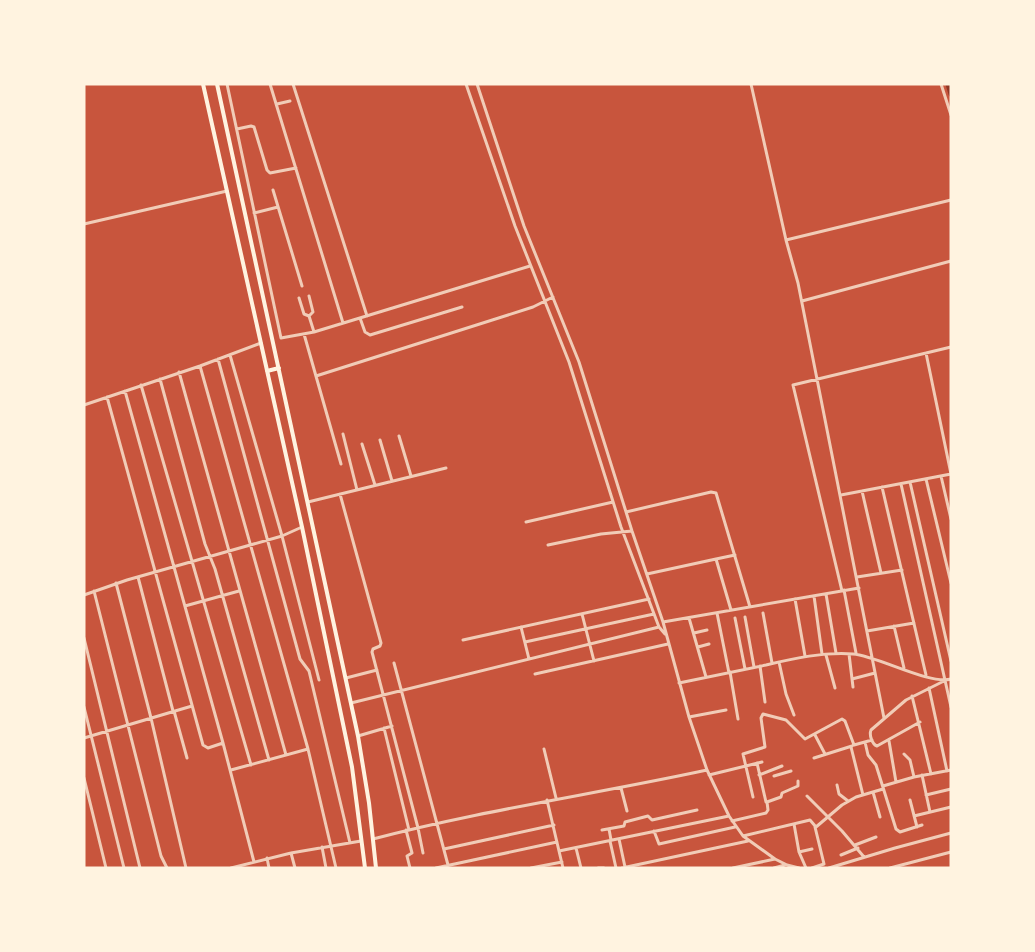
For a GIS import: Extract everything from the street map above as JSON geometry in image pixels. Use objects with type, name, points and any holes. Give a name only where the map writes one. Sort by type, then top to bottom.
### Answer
[{"type":"main road","points":[[203,84],[302,526],[352,767],[365,868]]},
{"type":"main road","points":[[217,84],[358,736],[376,868]]},
{"type":"main road","points":[[267,371],[279,368]]},
{"type":"main road","points":[[362,841],[373,839]]},
{"type":"street","points":[[226,84],[281,338],[314,332],[530,266]]},
{"type":"street","points":[[270,84],[343,323]]},
{"type":"street","points":[[293,84],[367,316]]},
{"type":"street","points":[[466,84],[530,266],[568,362],[623,532],[659,627],[665,634]]},
{"type":"street","points":[[477,84],[524,226],[579,362],[663,622],[689,717],[707,770],[729,816],[743,836],[789,867]]},
{"type":"street","points":[[751,84],[801,301],[884,718]]},
{"type":"street","points":[[941,84],[951,115]]},
{"type":"street","points":[[277,105],[290,101]]},
{"type":"street","points":[[236,129],[252,126],[254,128],[267,170],[270,173],[296,168]]},
{"type":"street","points":[[273,190],[302,286]]},
{"type":"street","points":[[84,224],[227,191]]},
{"type":"street","points":[[786,240],[951,200]]},
{"type":"street","points":[[254,213],[278,207]]},
{"type":"street","points":[[801,301],[951,261]]},
{"type":"street","points":[[309,296],[313,312],[309,316]]},
{"type":"street","points":[[316,376],[533,307],[553,297]]},
{"type":"street","points":[[299,298],[304,314],[309,316],[314,332]]},
{"type":"street","points":[[360,318],[365,332],[370,335],[462,307]]},
{"type":"street","points":[[304,334],[341,464]]},
{"type":"street","points":[[84,405],[261,343]]},
{"type":"street","points":[[856,654],[843,591],[792,387],[795,384],[951,347]]},
{"type":"street","points":[[841,495],[951,474],[926,353]]},
{"type":"street","points":[[230,355],[282,536],[319,681]]},
{"type":"street","points":[[218,359],[300,659],[309,671],[320,711],[350,843]]},
{"type":"street","points":[[200,366],[308,749],[336,868]]},
{"type":"street","points":[[179,372],[286,755]]},
{"type":"street","points":[[160,379],[269,760]]},
{"type":"street","points":[[141,385],[251,765]]},
{"type":"street","points":[[124,391],[231,771],[254,862]]},
{"type":"street","points":[[107,397],[204,747],[208,748],[223,743]]},
{"type":"street","points":[[343,434],[357,489]]},
{"type":"street","points":[[399,436],[411,476]]},
{"type":"street","points":[[380,440],[392,481]]},
{"type":"street","points":[[362,444],[375,485]]},
{"type":"street","points":[[308,502],[446,468]]},
{"type":"street","points":[[941,476],[951,519]]},
{"type":"street","points":[[926,479],[951,583]]},
{"type":"street","points":[[910,482],[951,661]]},
{"type":"street","points":[[901,484],[951,707]]},
{"type":"street","points":[[882,487],[926,676]]},
{"type":"street","points":[[862,491],[881,573]]},
{"type":"street","points":[[626,512],[714,492],[717,495],[750,607]]},
{"type":"street","points":[[340,494],[381,645],[372,651],[423,853]]},
{"type":"street","points":[[526,522],[613,502]]},
{"type":"street","points":[[84,595],[116,583],[282,536],[302,526]]},
{"type":"street","points":[[548,545],[601,534],[632,531]]},
{"type":"street","points":[[646,574],[735,554]]},
{"type":"street","points":[[716,559],[731,610]]},
{"type":"street","points":[[857,577],[902,570]]},
{"type":"street","points":[[138,577],[187,758]]},
{"type":"street","points":[[116,583],[186,868]]},
{"type":"street","points":[[663,622],[859,588]]},
{"type":"street","points":[[94,591],[161,856],[167,868]]},
{"type":"street","points":[[185,606],[239,591]]},
{"type":"street","points":[[826,594],[836,653]]},
{"type":"street","points":[[814,596],[824,654],[835,688]]},
{"type":"street","points":[[463,640],[649,598]]},
{"type":"street","points":[[795,599],[805,656]]},
{"type":"street","points":[[717,613],[738,719]]},
{"type":"street","points":[[763,613],[772,663]]},
{"type":"street","points":[[582,614],[594,661]]},
{"type":"street","points":[[525,642],[654,614]]},
{"type":"street","points":[[745,617],[754,667]]},
{"type":"street","points":[[688,618],[706,678]]},
{"type":"street","points":[[735,618],[746,669]]},
{"type":"street","points":[[867,631],[914,623]]},
{"type":"street","points":[[894,626],[904,669]]},
{"type":"street","points":[[521,627],[529,659]]},
{"type":"street","points":[[351,703],[659,627]]},
{"type":"street","points":[[693,633],[707,630]]},
{"type":"street","points":[[84,638],[140,868]]},
{"type":"street","points":[[535,674],[668,644]]},
{"type":"street","points":[[698,647],[709,644]]},
{"type":"street","points":[[679,683],[805,656],[836,653],[856,654],[946,681]]},
{"type":"street","points":[[849,654],[853,687]]},
{"type":"street","points":[[779,662],[786,694],[794,715]]},
{"type":"street","points":[[394,663],[448,865]]},
{"type":"street","points":[[760,666],[765,702]]},
{"type":"street","points":[[346,678],[377,670]]},
{"type":"street","points":[[852,679],[876,673]]},
{"type":"street","points":[[920,722],[877,746],[872,740],[870,731],[912,696],[951,680]]},
{"type":"street","points":[[815,827],[848,801],[897,782],[949,770],[929,688]]},
{"type":"street","points":[[912,696],[931,774]]},
{"type":"street","points":[[84,738],[192,706]]},
{"type":"street","points":[[84,707],[124,868]]},
{"type":"street","points":[[320,711],[326,709]]},
{"type":"street","points":[[689,717],[726,710]]},
{"type":"street","points":[[753,797],[744,753],[765,747],[761,718],[763,714],[786,720],[804,739],[843,719],[853,746],[863,795]]},
{"type":"street","points":[[358,736],[392,726]]},
{"type":"street","points":[[384,728],[412,853],[408,856],[410,868]]},
{"type":"street","points":[[815,735],[826,754]]},
{"type":"street","points":[[814,758],[872,740]]},
{"type":"street","points":[[889,741],[897,782]]},
{"type":"street","points":[[865,742],[868,755],[876,765],[897,831],[919,826],[909,800]]},
{"type":"street","points":[[231,771],[308,749]]},
{"type":"street","points":[[544,749],[556,798]]},
{"type":"street","points":[[904,754],[910,760],[914,777]]},
{"type":"street","points":[[709,775],[762,762]]},
{"type":"street","points":[[732,821],[766,813],[768,810],[757,763]]},
{"type":"street","points":[[773,773],[782,766]]},
{"type":"street","points":[[373,839],[556,798],[621,788],[707,770]]},
{"type":"street","points":[[759,775],[791,771]]},
{"type":"street","points":[[773,773],[775,783]]},
{"type":"street","points":[[922,776],[931,812]]},
{"type":"street","points":[[84,778],[106,868]]},
{"type":"street","points":[[767,803],[799,785],[798,781]]},
{"type":"street","points":[[837,786],[839,794],[848,801]]},
{"type":"street","points":[[621,788],[627,811]]},
{"type":"street","points":[[926,795],[951,789]]},
{"type":"street","points":[[873,792],[880,817]]},
{"type":"street","points":[[807,796],[864,857]]},
{"type":"street","points":[[547,800],[563,868]]},
{"type":"street","points":[[914,816],[951,807]]},
{"type":"street","points":[[602,830],[624,826],[625,822],[648,816],[652,820],[697,810]]},
{"type":"street","points":[[559,851],[729,816]]},
{"type":"street","points":[[743,836],[810,820],[815,827],[824,864],[812,868]]},
{"type":"street","points":[[794,824],[799,852],[806,868]]},
{"type":"street","points":[[444,849],[554,825]]},
{"type":"street","points":[[654,831],[659,844],[736,827]]},
{"type":"street","points":[[609,829],[616,868]]},
{"type":"street","points":[[829,868],[951,833]]},
{"type":"street","points":[[841,855],[876,837]]},
{"type":"street","points":[[619,839],[624,868],[748,841]]},
{"type":"street","points":[[231,868],[247,866],[267,858],[291,853],[362,841]]},
{"type":"street","points":[[436,868],[557,842]]},
{"type":"street","points":[[322,847],[326,868]]},
{"type":"street","points":[[576,848],[581,868]]},
{"type":"street","points":[[799,852],[812,849]]},
{"type":"street","points":[[890,868],[951,852]]},
{"type":"street","points":[[291,853],[295,868]]},
{"type":"street","points":[[267,858],[269,868]]},
{"type":"street","points":[[733,868],[775,859]]},
{"type":"street","points":[[531,868],[562,862]]},
{"type":"street","points":[[598,868],[604,868]]},
{"type":"street","points":[[774,868],[799,868]]},
{"type":"waterway","points":[[948,84],[951,94]]}]
